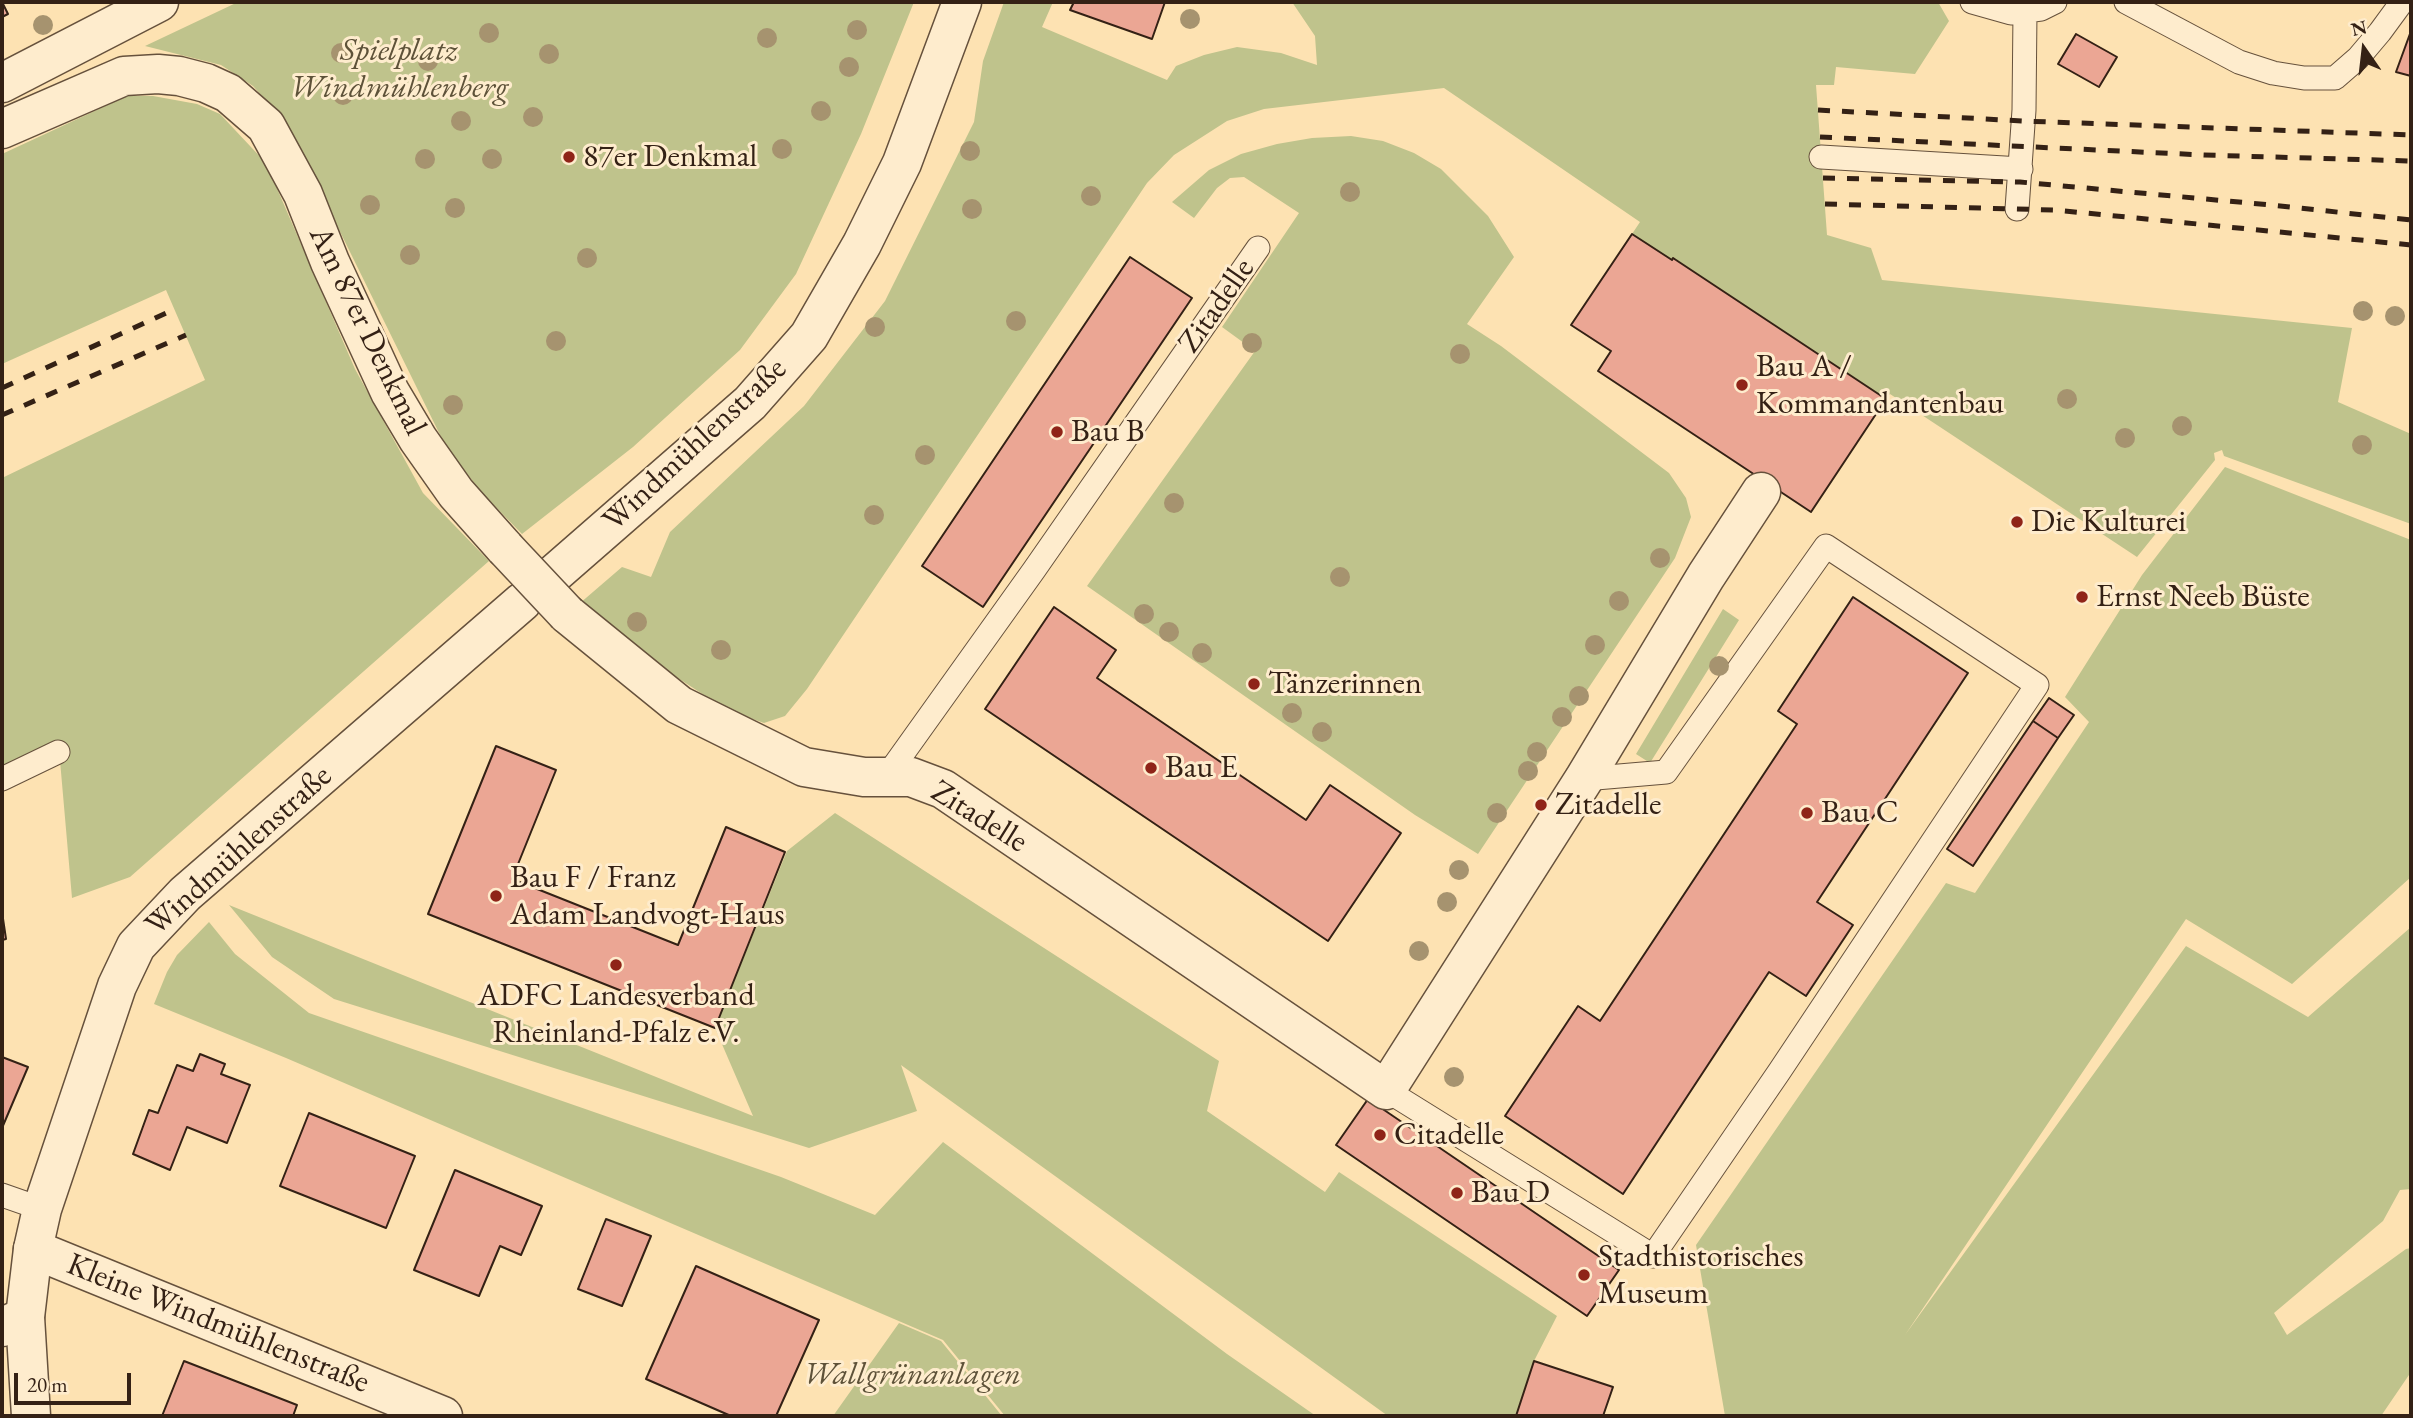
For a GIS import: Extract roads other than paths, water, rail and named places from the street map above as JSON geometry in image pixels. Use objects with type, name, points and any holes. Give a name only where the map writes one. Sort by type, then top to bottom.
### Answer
[{"type":"street","points":[[2,83],[159,2]]},
{"type":"street","name":"Windmühlenstraße","points":[[554,574],[750,403],[809,336],[862,244],[902,163],[962,2]]},
{"type":"street","name":"Am 87er Denkmal","points":[[2,129],[124,76],[179,76],[206,83],[228,93],[266,126],[303,194],[330,262],[390,392],[456,494],[567,614],[678,705],[777,754]]},
{"type":"street","points":[[1385,1090],[1584,779],[1706,576],[1761,492]]},
{"type":"street","name":"Windmühlenstraße","points":[[31,1416],[13,1322],[42,1209],[117,986],[136,946],[184,894],[522,602]]},
{"type":"street","name":"Zitadelle","points":[[777,754],[804,767],[864,777],[911,777],[943,789],[1385,1090]]},
{"type":"street","name":"Kleine Windmühlenstraße","points":[[33,1249],[443,1416]]},
{"type":"lane","points":[[1972,2],[2003,12],[2025,12],[2055,2]]},
{"type":"lane","points":[[2126,2],[2239,62],[2273,73],[2304,78],[2335,78],[2358,58],[2402,2]]},
{"type":"lane","points":[[2017,209],[2021,169],[2025,12]]},
{"type":"lane","points":[[1821,157],[2021,169]]},
{"type":"lane","name":"Zitadelle","points":[[886,777],[1258,248]]},
{"type":"lane","points":[[1385,1090],[1653,1256],[2037,685],[1826,546],[1666,772],[1584,779]]},
{"type":"lane","points":[[2,779],[58,752]]},
{"type":"lane","points":[[2,1195],[42,1209]]},
{"type":"railway","points":[[1818,110],[2023,121],[2411,135]]},
{"type":"railway","points":[[1820,137],[2204,155],[2411,161]]},
{"type":"railway","points":[[1823,178],[2020,182],[2411,220]]},
{"type":"railway","points":[[1825,204],[2055,210],[2411,245]]},
{"type":"railway","points":[[2,388],[175,309]]},
{"type":"railway","points":[[2,415],[186,335]]},
{"type":"place","name":"87er Denkmal","points":[[569,157]]},
{"type":"place","name":"Bau A / Kommandantenbau","points":[[1742,385]]},
{"type":"place","name":"Bau B","points":[[1057,432]]},
{"type":"place","name":"Die Kulturei","points":[[2017,522]]},
{"type":"place","name":"Ernst Neeb Büste","points":[[2082,597]]},
{"type":"place","name":"Tänzerinnen","points":[[1254,684]]},
{"type":"place","name":"Bau E","points":[[1151,768]]},
{"type":"place","name":"Zitadelle","points":[[1541,805]]},
{"type":"place","name":"Bau C","points":[[1807,813]]},
{"type":"place","name":"Bau F / Franz Adam Landvogt-Haus","points":[[496,896]]},
{"type":"place","name":"ADFC Landesverband Rheinland-Pfalz e.V.","points":[[616,965]]},
{"type":"place","name":"Citadelle","points":[[1380,1135]]},
{"type":"place","name":"Bau D","points":[[1457,1193]]},
{"type":"place","name":"Stadthistorisches Museum","points":[[1584,1275]]},
{"type":"park label","name":"Spielplatz Windmühlenberg","points":[[399,70]]},
{"type":"park label","name":"Wallgrünanlagen","points":[[912,1375]]}]
